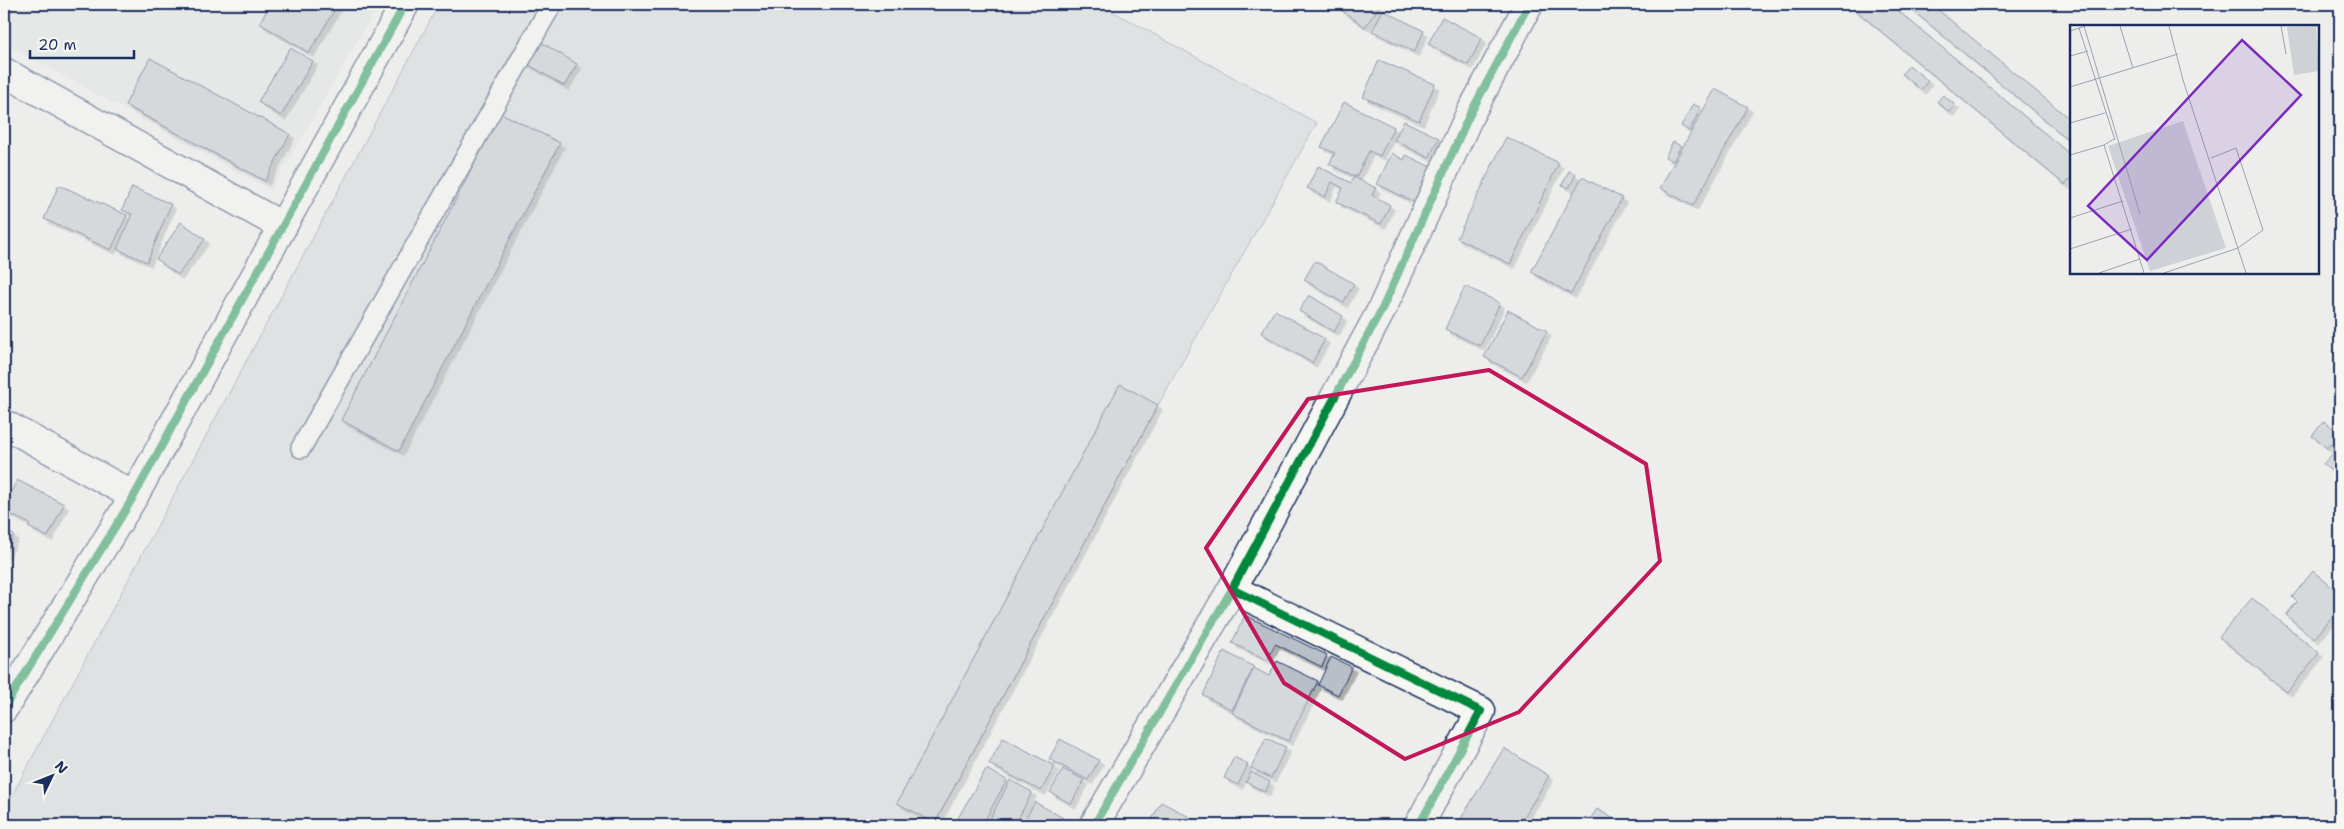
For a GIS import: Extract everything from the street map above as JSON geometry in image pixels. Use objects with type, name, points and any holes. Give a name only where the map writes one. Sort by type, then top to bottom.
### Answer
[{"type":"street","points":[[4,708],[134,496],[404,4]]},
{"type":"street","points":[[1094,825],[1232,589],[1382,309],[1469,116],[1529,4]]},
{"type":"street","points":[[4,72],[282,226]]},
{"type":"street","points":[[4,424],[134,496]]},
{"type":"street","points":[[1232,589],[1481,712],[1419,825]]},
{"type":"lane","points":[[301,448],[552,4]]},
{"type":"highlighted area","points":[[1489,370],[1646,464],[1660,561],[1519,712],[1405,759],[1284,683],[1206,548],[1308,399]]},
{"type":"shaded area","points":[[4,4],[379,4],[271,191],[4,43]]},
{"type":"shaded area","points":[[439,4],[1099,4],[1317,123],[1158,405],[934,825],[4,825],[4,810]]},
{"type":"building","points":[[271,4],[338,4],[309,53],[259,23]]},
{"type":"building","points":[[1333,4],[1381,4],[1365,27]]},
{"type":"building","points":[[1848,4],[1890,4],[2070,154],[2070,179],[2065,185]]},
{"type":"building","points":[[1905,4],[1931,4],[2070,119],[2070,141]]},
{"type":"building","points":[[1383,10],[1424,31],[1414,52],[1372,31]]},
{"type":"building","points":[[1442,17],[1482,38],[1468,65],[1428,44]]},
{"type":"building","points":[[534,38],[577,64],[564,86],[521,60]]},
{"type":"building","points":[[290,48],[313,61],[281,116],[258,102]]},
{"type":"building","points":[[150,58],[290,134],[265,181],[125,105]]},
{"type":"building","points":[[1379,60],[1435,84],[1419,121],[1363,97]]},
{"type":"building","points":[[1909,65],[1928,81],[1921,90],[1902,74]]},
{"type":"building","points":[[1715,89],[1748,107],[1693,206],[1660,188]]},
{"type":"building","points":[[1943,95],[1955,105],[1949,112],[1937,102]]},
{"type":"building","points":[[1344,102],[1394,127],[1380,156],[1369,151],[1356,177],[1329,164],[1335,153],[1321,147]]},
{"type":"building","points":[[1693,104],[1701,108],[1689,131],[1681,126]]},
{"type":"building","points":[[501,113],[560,143],[399,451],[341,420]]},
{"type":"building","points":[[1404,121],[1439,138],[1429,158],[1394,140]]},
{"type":"building","points":[[1506,137],[1559,163],[1510,264],[1457,238]]},
{"type":"building","points":[[1673,142],[1681,146],[1673,161],[1665,157]]},
{"type":"building","points":[[1392,153],[1404,160],[1406,155],[1435,169],[1418,204],[1377,184]]},
{"type":"building","points":[[1318,166],[1351,183],[1354,177],[1376,188],[1372,195],[1390,205],[1381,224],[1336,202],[1343,188],[1332,182],[1325,197],[1307,188]]},
{"type":"building","points":[[1569,171],[1576,174],[1569,188],[1562,185]]},
{"type":"building","points":[[1582,177],[1622,198],[1571,294],[1531,272]]},
{"type":"building","points":[[59,185],[127,215],[111,250],[44,219]]},
{"type":"building","points":[[132,187],[171,204],[147,262],[117,249],[132,214],[122,210]]},
{"type":"building","points":[[181,222],[205,239],[178,275],[156,259]]},
{"type":"building","points":[[1315,261],[1354,284],[1343,303],[1304,280]]},
{"type":"building","points":[[1465,286],[1500,303],[1480,346],[1445,329]]},
{"type":"building","points":[[1309,295],[1343,316],[1334,332],[1299,311]]},
{"type":"building","points":[[1275,310],[1325,339],[1312,363],[1261,333]]},
{"type":"building","points":[[1508,310],[1547,331],[1522,377],[1484,357]]},
{"type":"building","points":[[1120,384],[1158,405],[935,823],[897,803]]},
{"type":"building","points":[[2324,421],[2338,432],[2340,429],[2340,478],[2323,464],[2336,450],[2330,444],[2327,448],[2312,436]]},
{"type":"building","points":[[17,480],[64,504],[48,537],[28,527],[30,524],[4,511],[4,506]]},
{"type":"building","points":[[4,530],[14,535],[4,556]]},
{"type":"building","points":[[2313,571],[2340,594],[2340,607],[2314,639],[2286,615],[2297,602],[2292,597]]},
{"type":"building","points":[[2252,598],[2319,653],[2287,692],[2219,637]]},
{"type":"building","points":[[1245,615],[1327,655],[1322,667],[1275,644],[1267,660],[1232,643]]},
{"type":"building","points":[[1224,651],[1254,667],[1232,710],[1203,695]]},
{"type":"building","points":[[1331,657],[1352,667],[1338,695],[1318,685]]},
{"type":"building","points":[[1277,661],[1318,681],[1288,741],[1232,713],[1254,668],[1269,676]]},
{"type":"building","points":[[1003,738],[1055,766],[1041,791],[989,764]]},
{"type":"building","points":[[1266,738],[1286,747],[1271,778],[1251,768]]},
{"type":"building","points":[[1060,739],[1099,760],[1088,780],[1049,759]]},
{"type":"building","points":[[1504,748],[1549,776],[1519,825],[1457,825]]},
{"type":"building","points":[[1234,757],[1248,764],[1238,785],[1224,778]]},
{"type":"building","points":[[986,769],[1007,780],[982,825],[954,825]]},
{"type":"building","points":[[1063,769],[1084,780],[1071,804],[1050,792]]},
{"type":"building","points":[[1251,772],[1270,782],[1265,792],[1246,782]]},
{"type":"building","points":[[1010,780],[1032,792],[1015,825],[996,825],[989,821]]},
{"type":"building","points":[[1035,802],[1063,818],[1059,825],[1022,825]]},
{"type":"building","points":[[1161,802],[1205,825],[1149,825]]},
{"type":"building","points":[[1597,809],[1624,825],[1586,825]]},
{"type":"cycle path","points":[[4,708],[134,496],[405,4]]},
{"type":"cycle path","points":[[1094,825],[1232,589],[1382,309],[1469,116],[1529,4]]},
{"type":"cycle path","points":[[1232,589],[1481,711],[1419,825]]}]
